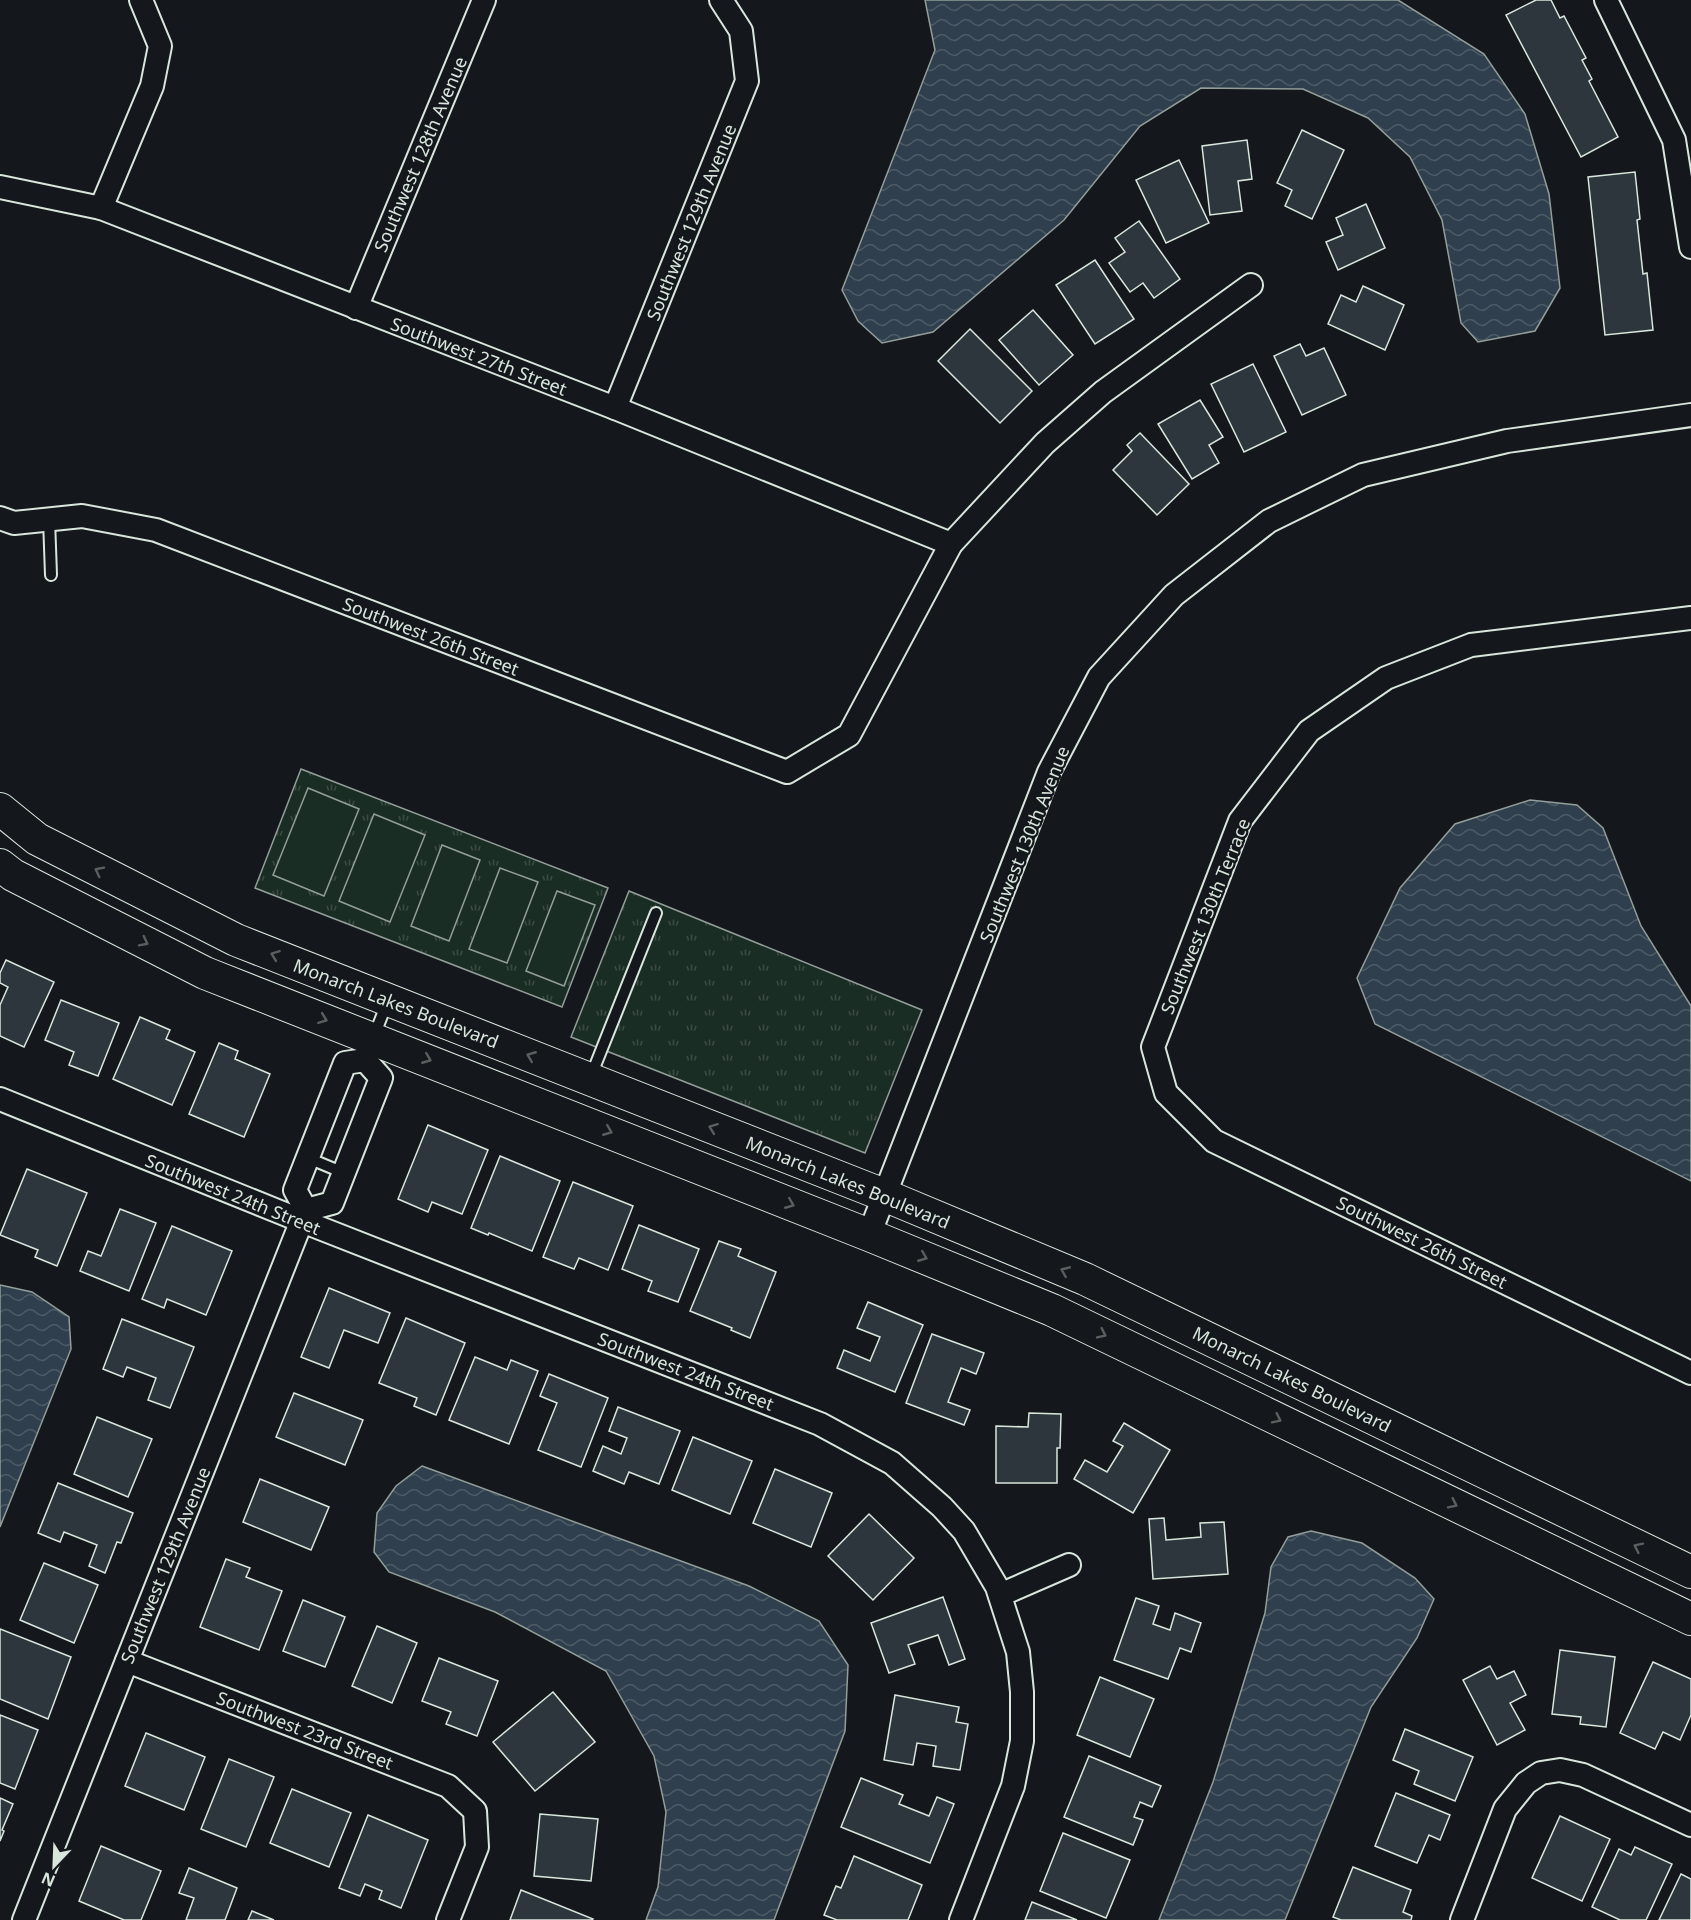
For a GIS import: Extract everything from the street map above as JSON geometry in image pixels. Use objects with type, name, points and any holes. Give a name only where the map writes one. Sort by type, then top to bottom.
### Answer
[{"type":"street","points":[[101,208],[152,86],[160,46],[141,0]]},
{"type":"street","name":"Southwest 128th Avenue","points":[[356,308],[484,0]]},
{"type":"street","name":"Southwest 129th Avenue","points":[[615,408],[747,81],[741,31],[721,0]]},
{"type":"street","points":[[1606,0],[1682,139],[1691,246]]},
{"type":"street","name":"Southwest 27th Street","points":[[0,187],[101,208],[615,408],[951,544]]},
{"type":"street","points":[[951,544],[1045,443],[1103,392],[1251,285]]},
{"type":"street","name":"Southwest 130th Avenue","points":[[869,1235],[1049,772],[1099,677],[1174,595],[1269,521],[1363,475],[1508,441],[1691,416]]},
{"type":"street","name":"Southwest 26th Street","points":[[0,518],[14,523],[82,516],[156,530],[787,772],[849,735],[951,544]]},
{"type":"street","name":"Southwest 130th Terrace","points":[[1166,1093],[1153,1047],[1240,821],[1309,731],[1386,678],[1471,645],[1691,618]]},
{"type":"street","name":"Monarch Lakes Boulevard","points":[[0,809],[37,839],[236,940],[884,1195],[1085,1279],[1691,1572]]},
{"type":"street","points":[[0,865],[13,875],[205,973],[369,1049],[869,1235],[1052,1310],[1691,1619]]},
{"type":"street","points":[[369,1049],[381,1078],[332,1203],[304,1216],[295,1190],[345,1063],[369,1049]]},
{"type":"street","name":"Southwest 26th Street","points":[[1166,1093],[1214,1141],[1691,1373]]},
{"type":"street","name":"Southwest 24th Street","points":[[0,1099],[304,1216],[820,1424],[892,1463],[942,1507],[964,1531],[983,1561],[1000,1595],[1018,1652],[1022,1692],[1022,1741],[1013,1786],[961,1920]]},
{"type":"street","name":"Southwest 129th Avenue","points":[[24,1920],[304,1216]]},
{"type":"street","points":[[1000,1595],[1069,1565]]},
{"type":"street","name":"Southwest 23rd Street","points":[[127,1661],[448,1786],[475,1811],[477,1847],[448,1920]]},
{"type":"street","points":[[1462,1920],[1505,1809],[1526,1783],[1541,1773],[1560,1770],[1583,1775],[1691,1825]]},
{"type":"lane","points":[[49,519],[51,575]]},
{"type":"lane","points":[[589,1079],[656,913]]},
{"type":"lane","points":[[369,1049],[388,1000]]},
{"type":"lane","points":[[308,1158],[344,1173]]},
{"type":"green space","points":[[301,769],[608,888],[562,1007],[255,888]]},
{"type":"green space","points":[[308,788],[359,809],[324,896],[273,875]]},
{"type":"green space","points":[[374,814],[425,835],[390,922],[339,901]]},
{"type":"green space","points":[[442,845],[480,860],[449,941],[411,926]]},
{"type":"green space","points":[[500,868],[538,882],[507,963],[469,949]]},
{"type":"green space","points":[[557,891],[595,905],[564,986],[526,971]]},
{"type":"green space","points":[[629,891],[922,1010],[865,1153],[571,1037]]},
{"type":"water","points":[[925,0],[1398,0],[1484,54],[1525,114],[1549,194],[1560,288],[1535,331],[1478,342],[1461,323],[1442,220],[1410,157],[1368,118],[1303,89],[1201,88],[1140,126],[1064,220],[933,332],[882,343],[858,321],[842,290],[935,50]]},
{"type":"water","points":[[1530,800],[1577,805],[1603,828],[1641,926],[1691,1006],[1691,1181],[1375,1024],[1357,978],[1400,888],[1455,824]]},
{"type":"water","points":[[0,1285],[32,1292],[69,1317],[71,1349],[0,1527]]},
{"type":"water","points":[[422,1466],[749,1586],[819,1621],[848,1665],[845,1731],[774,1920],[646,1920],[658,1887],[666,1812],[654,1756],[606,1671],[495,1612],[389,1572],[374,1552],[377,1513],[396,1486]]},
{"type":"water","points":[[1311,1531],[1362,1543],[1415,1578],[1434,1599],[1417,1638],[1371,1707],[1285,1920],[1159,1920],[1213,1782],[1265,1613],[1271,1567],[1288,1537]]},
{"type":"building","points":[[1536,0],[1551,0],[1560,18],[1564,16],[1586,58],[1582,60],[1592,79],[1589,81],[1618,137],[1581,157],[1506,15]]},
{"type":"building","points":[[1302,130],[1344,150],[1312,219],[1285,206],[1292,190],[1277,183]]},
{"type":"building","points":[[1247,140],[1252,179],[1238,181],[1242,211],[1210,215],[1202,146]]},
{"type":"building","points":[[1179,160],[1209,223],[1166,243],[1136,180]]},
{"type":"building","points":[[1635,172],[1643,274],[1647,273],[1653,330],[1605,335],[1588,177]]},
{"type":"building","points":[[1366,204],[1385,248],[1338,270],[1326,242],[1343,235],[1336,218]]},
{"type":"building","points":[[1139,221],[1180,279],[1154,298],[1143,283],[1130,292],[1109,263],[1125,252],[1115,238]]},
{"type":"building","points":[[1095,260],[1134,319],[1095,344],[1056,285]]},
{"type":"building","points":[[1363,286],[1404,305],[1385,350],[1328,324],[1341,295],[1356,302]]},
{"type":"building","points":[[1033,310],[1073,355],[1039,385],[999,340]]},
{"type":"building","points":[[970,329],[1032,391],[1000,423],[938,361]]},
{"type":"building","points":[[1300,344],[1306,356],[1324,348],[1346,395],[1302,415],[1274,356]]},
{"type":"building","points":[[1253,364],[1286,432],[1244,452],[1211,384]]},
{"type":"building","points":[[1200,400],[1223,437],[1209,445],[1219,463],[1192,479],[1158,424]]},
{"type":"building","points":[[1140,433],[1189,484],[1157,515],[1113,470],[1132,451],[1127,445]]},
{"type":"building","points":[[6,960],[54,982],[24,1047],[0,1036],[0,1005],[8,987],[0,983],[0,973]]},
{"type":"building","points":[[61,1000],[119,1023],[98,1076],[69,1065],[74,1052],[45,1040]]},
{"type":"building","points":[[140,1017],[170,1030],[166,1039],[195,1052],[172,1105],[113,1079]]},
{"type":"building","points":[[219,1043],[238,1051],[235,1059],[270,1074],[244,1137],[189,1114]]},
{"type":"building","points":[[428,1125],[488,1150],[462,1214],[432,1202],[428,1212],[398,1199]]},
{"type":"building","points":[[500,1156],[560,1181],[532,1251],[471,1228]]},
{"type":"building","points":[[27,1169],[87,1193],[57,1266],[35,1257],[38,1250],[0,1235]]},
{"type":"building","points":[[573,1182],[633,1206],[608,1270],[579,1258],[574,1269],[543,1257]]},
{"type":"building","points":[[120,1209],[156,1223],[129,1291],[80,1271],[88,1251],[101,1256]]},
{"type":"building","points":[[639,1225],[699,1249],[678,1302],[648,1291],[652,1281],[622,1269]]},
{"type":"building","points":[[172,1226],[232,1251],[206,1315],[167,1299],[164,1308],[142,1299]]},
{"type":"building","points":[[719,1241],[741,1249],[738,1256],[776,1272],[750,1338],[690,1311]]},
{"type":"building","points":[[329,1288],[390,1313],[378,1343],[344,1330],[329,1368],[301,1357]]},
{"type":"building","points":[[868,1302],[923,1325],[895,1392],[837,1368],[844,1350],[870,1361],[880,1337],[857,1328]]},
{"type":"building","points":[[406,1318],[465,1343],[436,1415],[414,1406],[417,1398],[379,1383]]},
{"type":"building","points":[[122,1319],[194,1347],[170,1408],[148,1400],[156,1378],[127,1367],[123,1377],[103,1369]]},
{"type":"building","points":[[932,1334],[984,1353],[976,1374],[961,1368],[948,1402],[970,1410],[964,1425],[906,1403]]},
{"type":"building","points":[[475,1357],[507,1370],[511,1360],[538,1371],[509,1444],[449,1420]]},
{"type":"building","points":[[549,1374],[608,1398],[581,1467],[538,1450],[557,1403],[540,1396]]},
{"type":"building","points":[[294,1393],[363,1420],[345,1465],[276,1437]]},
{"type":"building","points":[[618,1407],[680,1431],[659,1484],[629,1472],[624,1484],[593,1471],[603,1446],[621,1454],[627,1438],[609,1431]]},
{"type":"building","points":[[1029,1413],[1061,1414],[1060,1448],[1057,1448],[1057,1483],[996,1483],[996,1426],[1028,1427]]},
{"type":"building","points":[[97,1417],[152,1439],[128,1497],[74,1474]]},
{"type":"building","points":[[1124,1423],[1170,1450],[1133,1513],[1074,1479],[1085,1460],[1107,1472],[1123,1446],[1113,1441]]},
{"type":"building","points":[[693,1437],[752,1461],[730,1514],[672,1490]]},
{"type":"building","points":[[775,1469],[832,1493],[811,1547],[753,1523]]},
{"type":"building","points":[[260,1479],[329,1507],[311,1550],[243,1522]]},
{"type":"building","points":[[58,1483],[133,1513],[121,1543],[117,1542],[105,1573],[89,1566],[97,1545],[64,1532],[60,1542],[38,1533]]},
{"type":"building","points":[[869,1514],[914,1558],[873,1600],[828,1556]]},
{"type":"building","points":[[1164,1518],[1166,1540],[1201,1537],[1200,1523],[1224,1522],[1228,1574],[1153,1579],[1149,1519]]},
{"type":"building","points":[[226,1559],[250,1568],[246,1577],[282,1591],[259,1650],[200,1627]]},
{"type":"building","points":[[44,1563],[98,1585],[74,1643],[20,1620]]},
{"type":"building","points":[[943,1597],[965,1659],[949,1665],[938,1635],[908,1645],[915,1664],[889,1673],[871,1623]]},
{"type":"building","points":[[1136,1598],[1159,1606],[1153,1624],[1170,1630],[1175,1613],[1201,1623],[1191,1652],[1180,1648],[1168,1679],[1114,1660]]},
{"type":"building","points":[[303,1600],[345,1617],[325,1667],[283,1651]]},
{"type":"building","points":[[377,1626],[417,1643],[392,1703],[352,1686]]},
{"type":"building","points":[[0,1629],[71,1657],[48,1719],[0,1699]]},
{"type":"building","points":[[1560,1650],[1615,1657],[1606,1727],[1580,1724],[1581,1717],[1552,1714]]},
{"type":"building","points":[[439,1658],[498,1681],[477,1736],[446,1724],[451,1712],[422,1701]]},
{"type":"building","points":[[1653,1662],[1691,1679],[1691,1715],[1680,1740],[1663,1732],[1655,1749],[1620,1733]]},
{"type":"building","points":[[1490,1666],[1497,1679],[1514,1671],[1526,1695],[1510,1703],[1525,1730],[1497,1745],[1463,1680]]},
{"type":"building","points":[[1100,1677],[1154,1699],[1130,1757],[1077,1735]]},
{"type":"building","points":[[553,1692],[595,1742],[535,1791],[493,1742]]},
{"type":"building","points":[[895,1695],[959,1707],[956,1722],[968,1724],[960,1770],[933,1766],[936,1746],[917,1743],[913,1765],[884,1760]]},
{"type":"building","points":[[0,1715],[38,1730],[15,1789],[0,1783]]},
{"type":"building","points":[[1405,1729],[1473,1757],[1455,1801],[1414,1784],[1419,1771],[1393,1760]]},
{"type":"building","points":[[146,1733],[205,1757],[184,1810],[125,1786]]},
{"type":"building","points":[[1089,1756],[1161,1786],[1152,1807],[1140,1802],[1134,1817],[1143,1820],[1133,1845],[1064,1817]]},
{"type":"building","points":[[229,1759],[274,1777],[246,1847],[201,1829]]},
{"type":"building","points":[[861,1778],[903,1795],[899,1804],[929,1816],[937,1797],[954,1804],[930,1863],[841,1827]]},
{"type":"building","points":[[292,1789],[351,1813],[329,1867],[270,1843]]},
{"type":"building","points":[[1396,1793],[1450,1815],[1440,1840],[1429,1835],[1417,1863],[1375,1846]]},
{"type":"building","points":[[0,1798],[13,1804],[0,1841]]},
{"type":"building","points":[[540,1814],[598,1819],[591,1881],[534,1876]]},
{"type":"building","points":[[368,1815],[428,1840],[401,1908],[379,1899],[382,1891],[365,1884],[360,1896],[339,1888]]},
{"type":"building","points":[[1560,1816],[1610,1839],[1582,1901],[1532,1878]]},
{"type":"building","points":[[1063,1833],[1130,1860],[1106,1918],[1040,1891]]},
{"type":"building","points":[[101,1846],[161,1871],[141,1920],[124,1920],[79,1901]]},
{"type":"building","points":[[1635,1847],[1672,1864],[1646,1920],[1620,1920],[1592,1907],[1619,1849],[1631,1855]]},
{"type":"building","points":[[854,1856],[922,1885],[908,1920],[837,1920],[824,1915],[836,1886],[841,1888]]},
{"type":"building","points":[[1353,1867],[1411,1890],[1403,1912],[1412,1916],[1411,1920],[1341,1920],[1333,1917]]},
{"type":"building","points":[[189,1868],[237,1888],[225,1920],[186,1920],[194,1898],[179,1893]]},
{"type":"building","points":[[1681,1874],[1691,1879],[1691,1920],[1659,1920]]},
{"type":"building","points":[[521,1890],[593,1919],[510,1920]]},
{"type":"building","points":[[1032,1902],[1077,1920],[1025,1920]]},
{"type":"building","points":[[252,1911],[274,1920],[248,1920]]}]
